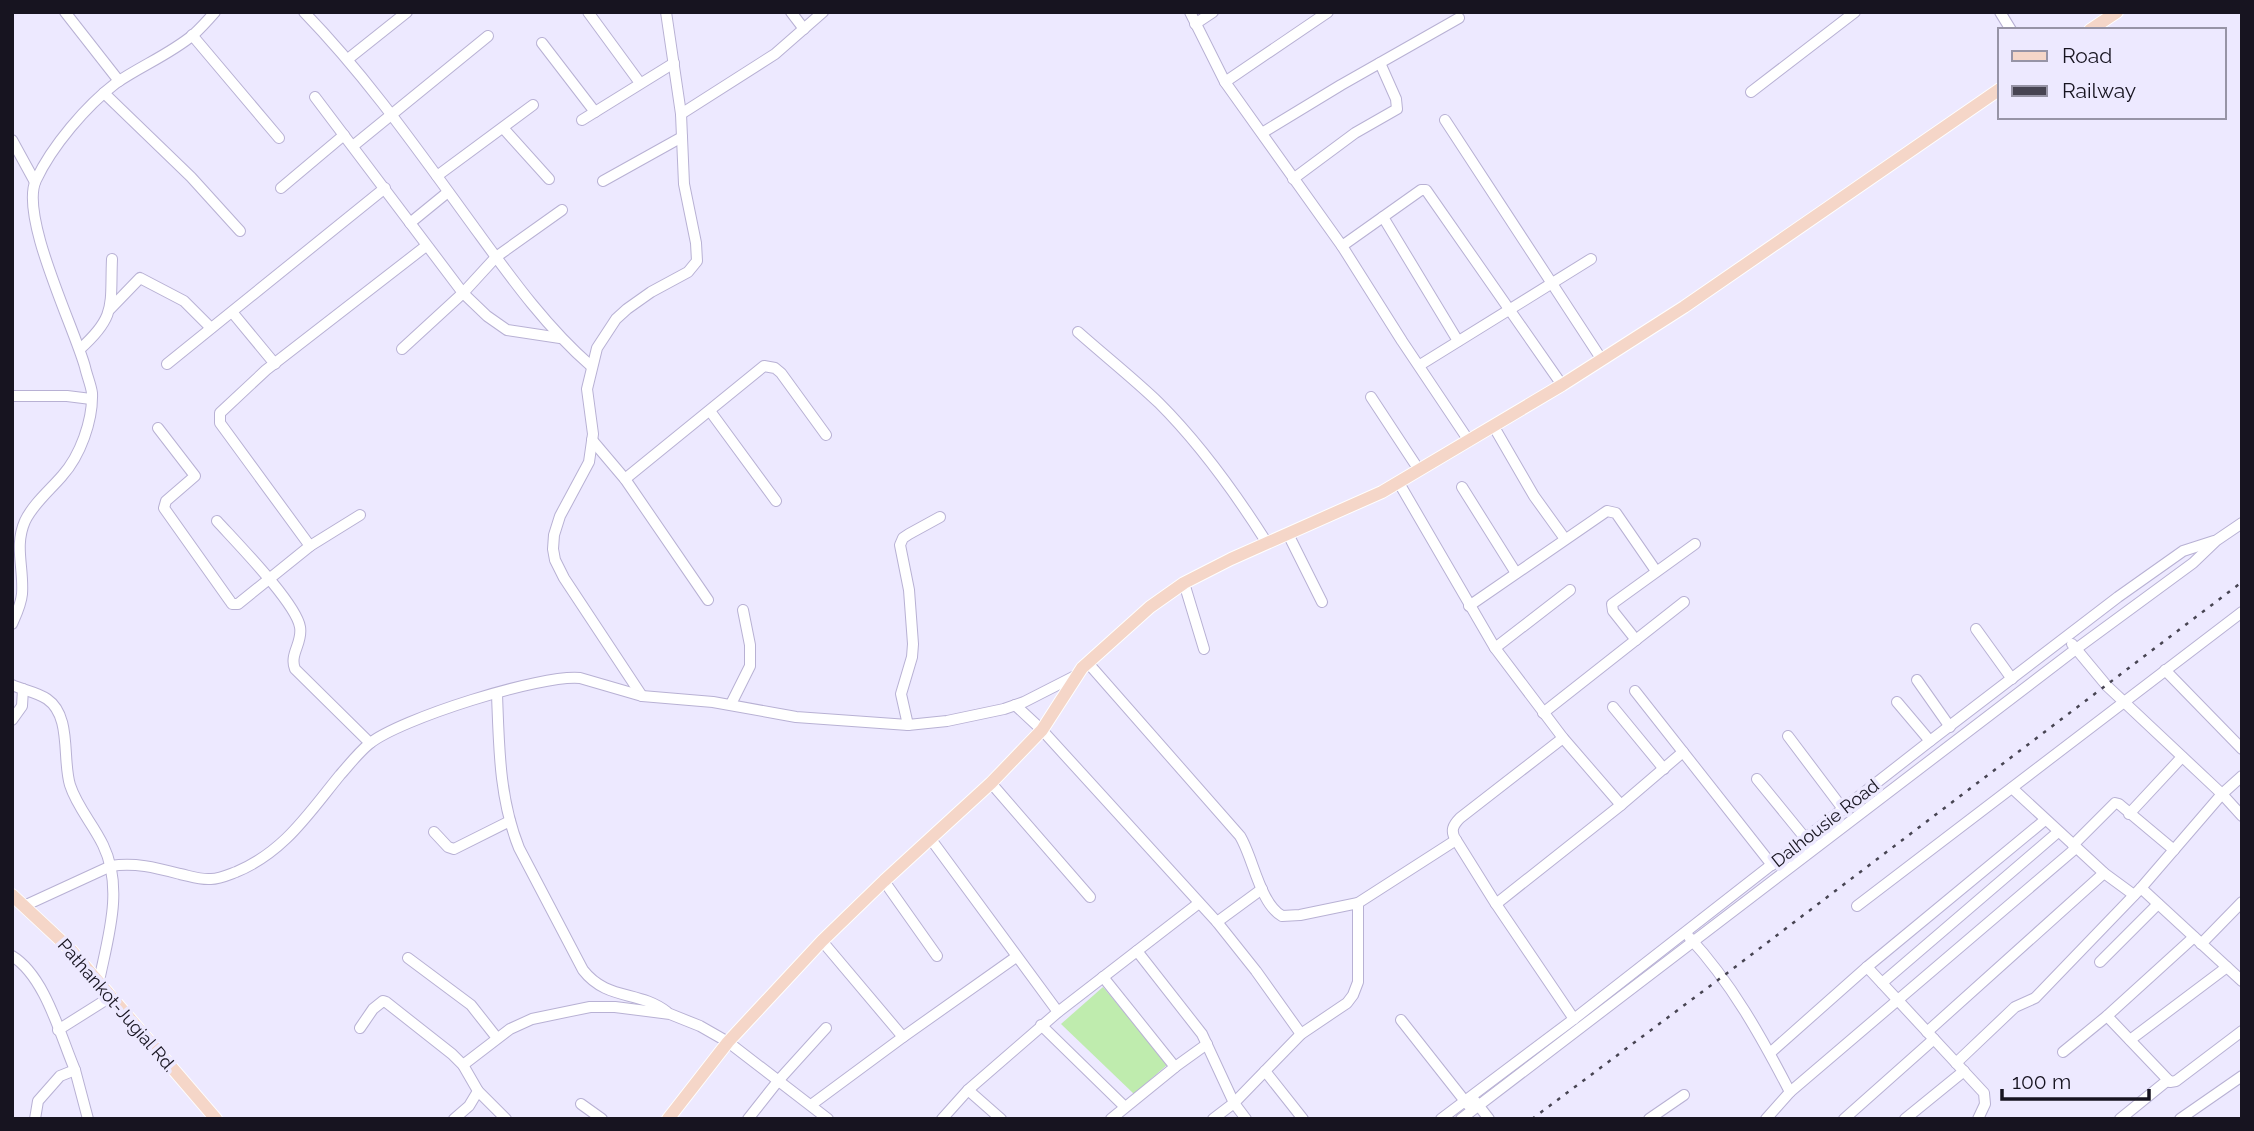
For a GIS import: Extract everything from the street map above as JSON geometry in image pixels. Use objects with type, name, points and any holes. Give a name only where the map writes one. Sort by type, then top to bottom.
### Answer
[{"type":"main road","points":[[2093,28],[2117,12]]},
{"type":"main road","points":[[667,1119],[728,1042],[822,941],[991,783],[1042,730],[1075,676],[1140,615],[1184,583],[1231,559],[1370,498],[1563,385],[1684,307],[1998,90]]},
{"type":"main road","name":"Pathankot-Jugial Rd.","points":[[16,899],[71,950],[113,996],[216,1119]]},
{"type":"street","points":[[65,12],[119,81]]},
{"type":"street","points":[[12,624],[22,595],[16,561],[26,519],[72,463],[90,414],[92,391],[38,230],[32,201],[33,189],[71,127],[104,93],[192,35],[215,12]]},
{"type":"street","points":[[304,12],[348,58],[496,257],[560,338],[591,366]]},
{"type":"street","points":[[348,58],[407,12]]},
{"type":"street","points":[[588,12],[640,83]]},
{"type":"street","points":[[642,696],[564,578],[553,549],[554,535],[561,516],[589,462],[592,440],[587,389],[597,348],[616,319],[651,292],[688,272],[696,261],[696,243],[684,184],[681,114],[666,12]]},
{"type":"street","points":[[791,12],[804,29]]},
{"type":"street","points":[[681,114],[775,54],[823,12]]},
{"type":"street","points":[[1190,12],[1224,82],[1342,246],[1469,441]]},
{"type":"street","points":[[1195,24],[1213,12]]},
{"type":"street","points":[[1224,82],[1328,12]]},
{"type":"street","points":[[1751,92],[1855,12]]},
{"type":"street","points":[[2000,12],[2010,28]]},
{"type":"street","points":[[1262,133],[1459,18]]},
{"type":"street","points":[[192,35],[279,138]]},
{"type":"street","points":[[353,146],[488,36]]},
{"type":"street","points":[[542,43],[595,112]]},
{"type":"street","points":[[582,120],[674,63]]},
{"type":"street","points":[[1293,179],[1355,133],[1395,111],[1396,99],[1380,63]]},
{"type":"street","points":[[104,93],[191,177],[240,231]]},
{"type":"street","points":[[315,97],[463,293],[487,316],[507,330],[560,338]]},
{"type":"street","points":[[437,176],[533,105]]},
{"type":"street","points":[[1445,120],[1602,360]]},
{"type":"street","points":[[503,128],[549,178]]},
{"type":"street","points":[[281,188],[344,135]]},
{"type":"street","points":[[603,181],[682,137]]},
{"type":"street","points":[[12,140],[36,181]]},
{"type":"street","points":[[167,364],[385,188]]},
{"type":"street","points":[[1342,246],[1421,190],[1426,190],[1563,385]]},
{"type":"street","points":[[410,223],[449,192]]},
{"type":"street","points":[[402,349],[463,293],[496,257],[562,210]]},
{"type":"street","points":[[1383,216],[1458,341]]},
{"type":"street","points":[[310,546],[220,423],[220,413],[275,364],[426,246]]},
{"type":"street","points":[[80,349],[104,324],[110,309],[112,259]]},
{"type":"street","points":[[1420,365],[1591,259]]},
{"type":"street","points":[[110,309],[139,278],[184,300],[211,328]]},
{"type":"street","points":[[232,312],[275,364]]},
{"type":"street","points":[[1078,332],[1168,413],[1231,489],[1267,543]]},
{"type":"street","points":[[625,479],[759,369],[769,365],[780,373],[826,435]]},
{"type":"street","points":[[12,396],[91,399]]},
{"type":"street","points":[[1371,397],[1419,470]]},
{"type":"street","points":[[710,411],[776,501]]},
{"type":"street","points":[[1494,427],[1534,496],[1565,539]]},
{"type":"street","points":[[158,428],[195,476],[166,501],[164,508],[232,604],[238,604],[310,546],[360,515]]},
{"type":"street","points":[[592,440],[625,479],[708,600]]},
{"type":"street","points":[[1399,482],[1495,648],[1563,738],[1621,805]]},
{"type":"street","points":[[1462,487],[1516,573]]},
{"type":"street","points":[[1469,606],[1603,512],[1614,511],[1656,571]]},
{"type":"street","points":[[908,725],[901,694],[913,644],[909,590],[900,545],[903,538],[940,517]]},
{"type":"street","points":[[217,521],[269,579],[296,616],[300,628],[292,659],[295,669],[370,743]]},
{"type":"street","name":"Dalhousie Road","points":[[1461,1119],[1472,1103],[1574,1019],[1814,849],[2193,563],[2217,540],[2242,523]]},
{"type":"street","points":[[1289,534],[1322,601]]},
{"type":"street","name":"Dalhousie Road","points":[[1441,1119],[1472,1103],[1581,1028],[1772,865],[2012,678],[2177,556],[2217,540]]},
{"type":"street","points":[[1636,640],[1611,606],[1695,544]]},
{"type":"street","points":[[1184,583],[1204,649]]},
{"type":"street","points":[[1495,648],[1570,590]]},
{"type":"street","points":[[1543,713],[1684,602]]},
{"type":"street","points":[[731,704],[750,666],[750,645],[743,610]]},
{"type":"street","points":[[1857,906],[2242,612]]},
{"type":"street","points":[[1976,629],[2012,678]]},
{"type":"street","points":[[2067,637],[2123,702],[2242,816]]},
{"type":"street","points":[[1088,663],[1240,836],[1247,846],[1262,889],[1277,914],[1285,917],[1358,903],[1456,840]]},
{"type":"street","points":[[2165,670],[2242,749]]},
{"type":"street","points":[[16,899],[111,866],[141,865],[214,880],[238,871],[280,846],[370,743],[400,726],[543,680],[570,677],[642,696],[731,704],[796,717],[908,725],[947,722],[1015,705],[1075,676]]},
{"type":"street","points":[[1917,680],[1950,727]]},
{"type":"street","points":[[12,720],[22,706],[18,687]]},
{"type":"street","points":[[18,687],[48,700],[61,719],[68,778],[73,796],[100,837],[111,866],[113,916],[99,981]]},
{"type":"street","points":[[1635,691],[1772,865]]},
{"type":"street","points":[[497,694],[501,775],[510,821],[519,848],[589,978],[597,986],[650,1002],[728,1042],[828,1119]]},
{"type":"street","points":[[1898,702],[1930,741]]},
{"type":"street","points":[[1015,705],[1042,730],[1217,922],[1301,1034]]},
{"type":"street","points":[[1613,707],[1664,769]]},
{"type":"street","points":[[1788,736],[1843,810]]},
{"type":"street","points":[[1563,738],[1460,818],[1453,827],[1453,836],[1574,1019]]},
{"type":"street","points":[[1496,904],[1683,752]]},
{"type":"street","points":[[2129,814],[2182,757]]},
{"type":"street","points":[[1905,1119],[1960,1067],[2015,1007],[2035,998],[2138,892],[2222,794],[2242,776]]},
{"type":"street","points":[[1757,779],[1814,849]]},
{"type":"street","points":[[991,783],[1090,897]]},
{"type":"street","points":[[2012,788],[2104,873],[2158,904],[2242,981]]},
{"type":"street","points":[[1766,1119],[1790,1093],[2075,847],[2113,804],[2119,804],[2174,850]]},
{"type":"street","points":[[1770,1054],[1867,967],[2045,820]]},
{"type":"street","points":[[434,832],[448,848],[454,849],[510,821]]},
{"type":"street","points":[[1882,983],[2058,832]]},
{"type":"street","points":[[930,838],[1058,1012]]},
{"type":"street","points":[[1844,1119],[2104,873]]},
{"type":"street","points":[[884,881],[937,956]]},
{"type":"street","points":[[1217,922],[1262,889]]},
{"type":"street","points":[[2063,1052],[2242,902]]},
{"type":"street","points":[[942,1119],[968,1090],[1041,1025],[1199,903]]},
{"type":"street","points":[[1213,1119],[1234,1103],[1301,1034],[1347,1003],[1356,990],[1358,903]]},
{"type":"street","points":[[2100,961],[2158,904]]},
{"type":"street","points":[[1689,936],[1722,977],[1770,1054],[1790,1093]]},
{"type":"street","points":[[822,941],[903,1037]]},
{"type":"street","points":[[1137,951],[1196,1027],[1207,1044],[1234,1103],[1246,1119]]},
{"type":"street","points":[[12,956],[28,969],[50,1007],[75,1070],[88,1119]]},
{"type":"street","points":[[811,1105],[1016,957]]},
{"type":"street","points":[[408,958],[471,1005],[497,1038]]},
{"type":"street","points":[[1867,967],[1980,1087],[1986,1098],[1978,1119]]},
{"type":"street","points":[[2130,1040],[2227,967]]},
{"type":"street","points":[[1103,977],[1175,1067]]},
{"type":"street","points":[[58,1030],[113,996]]},
{"type":"street","points":[[360,1028],[377,1004],[386,1002],[452,1054],[463,1065],[478,1091],[506,1119]]},
{"type":"street","points":[[463,1065],[510,1028],[532,1019],[590,1007],[615,1007],[670,1014]]},
{"type":"street","points":[[2107,1016],[2168,1080],[2176,1081],[2242,1031]]},
{"type":"street","points":[[1401,1020],[1489,1119]]},
{"type":"street","points":[[1041,1025],[1125,1107]]},
{"type":"street","points":[[748,1119],[826,1028]]},
{"type":"street","points":[[1111,1119],[1207,1044]]},
{"type":"street","points":[[35,1119],[38,1101],[60,1076],[75,1070]]},
{"type":"street","points":[[1265,1071],[1303,1119]]},
{"type":"street","points":[[2180,1119],[2242,1076]]},
{"type":"street","points":[[2120,1119],[2168,1080]]},
{"type":"street","points":[[968,1090],[1001,1119]]},
{"type":"street","points":[[454,1119],[469,1106],[478,1091]]},
{"type":"street","points":[[1649,1119],[1684,1095]]},
{"type":"street","points":[[581,1104],[602,1119]]},
{"type":"street","points":[[2194,1108],[2202,1119]]},
{"type":"green space","points":[[1103,987],[1168,1064],[1134,1094],[1061,1024]]},
{"type":"railway","points":[[1532,1119],[2242,582]]}]
